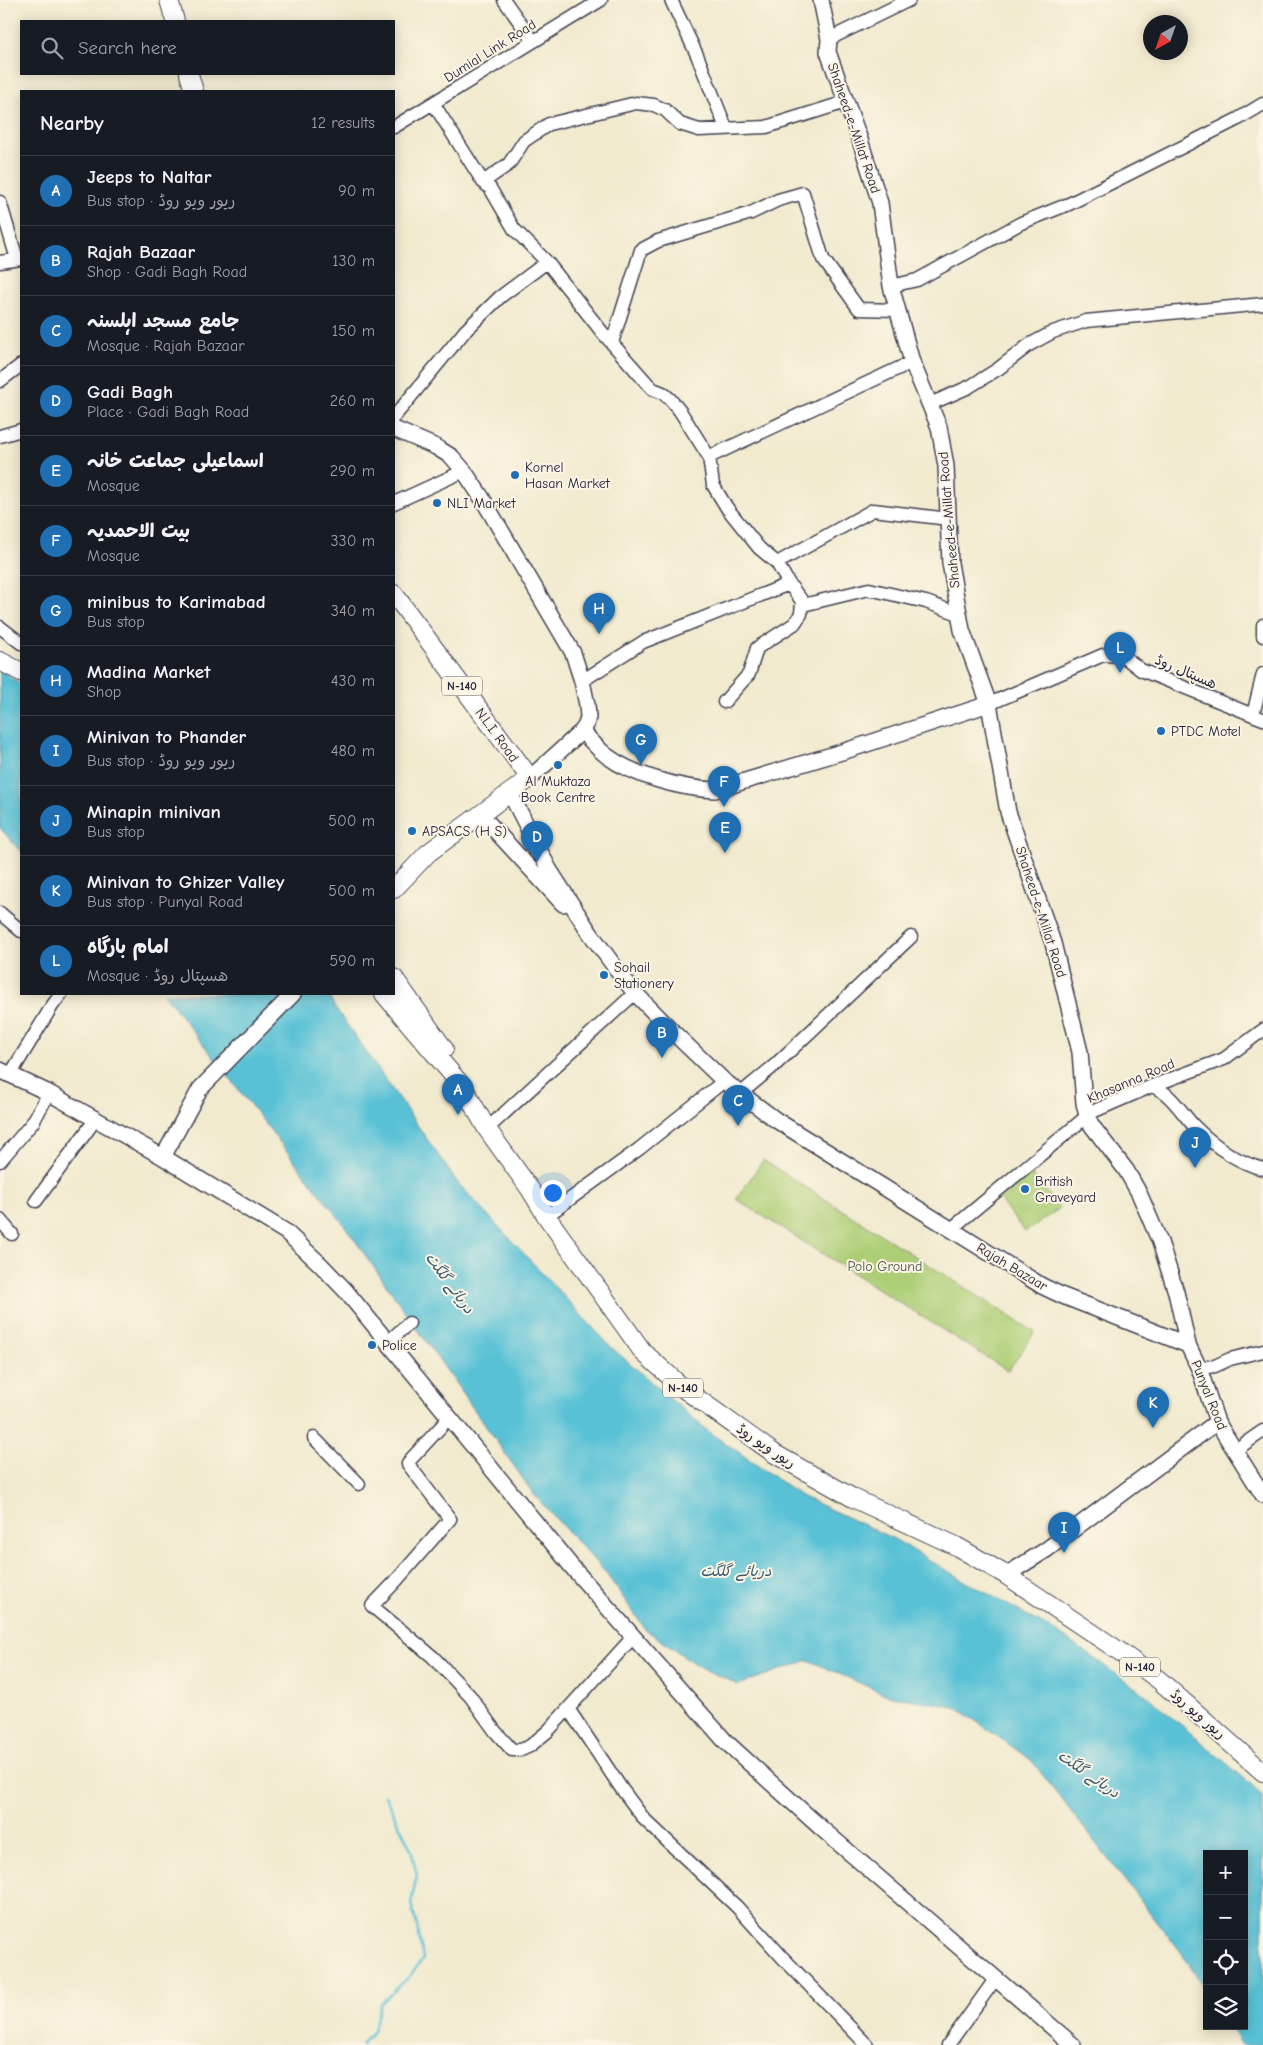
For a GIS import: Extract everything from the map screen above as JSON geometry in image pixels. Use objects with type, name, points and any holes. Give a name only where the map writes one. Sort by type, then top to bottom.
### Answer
[{"type":"highway","points":[[169,0],[174,20]]},
{"type":"highway","points":[[189,75],[194,90]]},
{"type":"highway","name":"N.L.I. Road","points":[[395,595],[530,778]]},
{"type":"highway","points":[[0,660],[20,671]]},
{"type":"highway","points":[[395,888],[428,854],[530,778]]},
{"type":"highway","name":"N-140","points":[[395,979],[456,1066],[461,1076],[463,1087]]},
{"type":"highway","name":"ریور ویو روڈ","points":[[385,995],[463,1087],[487,1129],[530,1189],[547,1217],[644,1352],[684,1389],[775,1454],[853,1498],[956,1546],[1006,1576],[1159,1680],[1263,1772]]},
{"type":"main road","name":"Shaheed-e-Millat Road","points":[[821,0],[829,38],[828,52],[880,202],[897,310],[912,362],[939,427],[946,466],[950,563],[962,630],[989,704],[1008,812],[1053,943],[1080,1052],[1087,1116],[1092,1126],[1126,1170],[1139,1194],[1160,1242],[1173,1284],[1188,1345]]},
{"type":"main road","points":[[395,429],[436,447],[452,457],[464,471],[507,538],[567,641],[582,681],[588,717],[586,725],[582,731],[530,778]]},
{"type":"main road","points":[[582,731],[608,756],[625,766],[679,785],[702,790],[715,790],[845,751],[989,704]]},
{"type":"main road","points":[[510,793],[544,873]]},
{"type":"main road","points":[[481,815],[544,873]]},
{"type":"main road","name":"Rajah Bazaar","points":[[544,873],[635,993],[676,1036],[740,1094],[776,1120],[1042,1286],[1188,1345]]},
{"type":"main road","points":[[163,1157],[206,1080],[293,995]]},
{"type":"main road","points":[[5,1072],[49,1093],[163,1157],[286,1232],[339,1283],[572,1567],[725,1741],[821,1828],[1073,2045]]},
{"type":"main road","name":"Punyal Road","points":[[1188,1345],[1199,1368],[1217,1422],[1263,1495]]},
{"type":"main road","points":[[1006,1576],[1046,1550],[1217,1422]]},
{"type":"street","points":[[504,0],[533,42]]},
{"type":"street","name":"Dumial Link Road","points":[[395,126],[601,0]]},
{"type":"street","points":[[671,0],[697,55],[726,128]]},
{"type":"street","points":[[829,38],[909,0]]},
{"type":"street","points":[[483,182],[509,164],[524,141],[549,124],[636,103],[654,105],[665,110],[680,124],[699,130],[766,127],[846,102]]},
{"type":"street","points":[[433,103],[483,182],[490,188],[514,229],[547,262],[612,343],[653,389],[663,393],[680,411],[709,457],[713,485],[726,508],[759,548],[777,563],[789,584],[802,601],[801,614],[794,624],[757,648],[749,674],[724,702]]},
{"type":"street","points":[[892,286],[917,280],[1021,223],[1069,204],[1238,119],[1263,104]]},
{"type":"street","points":[[612,343],[642,250],[658,241],[751,213],[778,200],[803,193],[824,259],[859,309],[897,310]]},
{"type":"street","points":[[0,202],[19,259],[0,262]]},
{"type":"street","points":[[395,416],[465,331],[500,297],[547,262]]},
{"type":"street","points":[[930,404],[968,387],[998,369],[1029,345],[1045,336],[1086,320],[1263,304]]},
{"type":"street","points":[[709,457],[912,362]]},
{"type":"street","points":[[0,381],[20,366]]},
{"type":"street","points":[[0,436],[20,430]]},
{"type":"street","points":[[395,503],[464,471]]},
{"type":"street","points":[[777,563],[873,510],[949,519]]},
{"type":"street","points":[[582,681],[642,642],[789,584]]},
{"type":"street","points":[[802,605],[869,589],[926,602],[959,614]]},
{"type":"street","points":[[1263,625],[1263,636]]},
{"type":"street","points":[[0,627],[20,641]]},
{"type":"street","name":"ھسپتال روڈ","points":[[989,704],[1103,655],[1123,656],[1141,670],[1258,717]]},
{"type":"street","points":[[1258,717],[1263,674]]},
{"type":"street","points":[[0,913],[20,930]]},
{"type":"street","points":[[740,1094],[775,1065],[911,936]]},
{"type":"street","points":[[487,1129],[635,993]]},
{"type":"street","points":[[5,1072],[60,995]]},
{"type":"street","name":"Khasanna Road","points":[[950,1230],[1087,1116],[1103,1106],[1224,1059],[1263,1030]]},
{"type":"street","points":[[555,1210],[639,1149],[724,1081]]},
{"type":"street","points":[[1152,1086],[1167,1094],[1194,1126],[1227,1153],[1250,1166],[1263,1170]]},
{"type":"street","points":[[0,1160],[33,1122],[49,1093]]},
{"type":"street","points":[[36,1201],[95,1120]]},
{"type":"street","points":[[0,1220],[12,1234]]},
{"type":"street","points":[[388,1342],[409,1323]]},
{"type":"street","points":[[1199,1368],[1215,1366],[1230,1359],[1263,1351]]},
{"type":"street","points":[[450,1417],[408,1464],[450,1519],[402,1575],[372,1606],[415,1640],[439,1664],[470,1696],[495,1731],[512,1750],[521,1750],[530,1746],[569,1710],[633,1637]]},
{"type":"street","points":[[1234,1451],[1263,1431]]},
{"type":"street","points":[[314,1438],[359,1484]]},
{"type":"street","points":[[569,1710],[621,1788],[644,1818],[737,1907],[788,1964],[867,2045]]},
{"type":"street","points":[[948,2045],[996,1978]]},
{"type":"green space","name":"Polo Ground","points":[[763,1160],[1035,1332],[1008,1371],[736,1199]]},
{"type":"green space","points":[[1031,1173],[1060,1208],[1025,1232],[999,1199]]},
{"type":"water","points":[[0,669],[20,684],[20,851],[0,828]]},
{"type":"water","name":"دریائے گلگت","points":[[165,995],[328,995],[334,1006],[457,1182],[611,1347],[704,1428],[801,1496],[894,1539],[961,1579],[1057,1632],[1147,1696],[1252,1785],[1263,1797],[1263,2045],[1242,2045],[1233,2030],[1248,2030],[1248,1850],[1203,1850],[1203,1986],[1182,1954],[1031,1760],[956,1707],[887,1695],[808,1660],[738,1685],[698,1666],[646,1630],[605,1572],[535,1496],[342,1222]]},
{"type":"waterway","points":[[362,2045],[373,2031],[381,2003],[409,1977],[423,1959],[411,1903],[417,1875],[411,1849],[384,1794]]},
{"type":"place","name":"Kornel Hasan Market","points":[[515,475]]},
{"type":"place","name":"NLI Market","points":[[437,503]]},
{"type":"place","name":"Madina Market","points":[[599,634]]},
{"type":"place","name":"امام بارگاہ","points":[[1120,673]]},
{"type":"place","name":"PTDC Motel","points":[[1161,731]]},
{"type":"place","name":"Al Muktaza Book Centre","points":[[558,765]]},
{"type":"place","name":"minibus to Karimabad","points":[[641,765]]},
{"type":"place","name":"بیت الاحمدیہ","points":[[724,807]]},
{"type":"place","name":"APSACS (H S)","points":[[412,831]]},
{"type":"place","name":"اسماعیلی جماعت خانہ","points":[[725,853]]},
{"type":"place","name":"Gadi Bagh","points":[[537,862]]},
{"type":"place","name":"Sohail Stationery","points":[[604,975]]},
{"type":"place","name":"Rajah Bazaar","points":[[662,1058]]},
{"type":"place","name":"Jeeps to Naltar","points":[[458,1115]]},
{"type":"place","name":"جامع مسجد اہلسنہ","points":[[738,1126]]},
{"type":"place","name":"Minapin minivan","points":[[1195,1168]]},
{"type":"place","name":"British Graveyard","points":[[1025,1189]]},
{"type":"place","name":"Police","points":[[372,1345]]},
{"type":"place","name":"Minivan to Ghizer Valley","points":[[1153,1428]]},
{"type":"place","name":"Minivan to Phander","points":[[1064,1553]]}]
